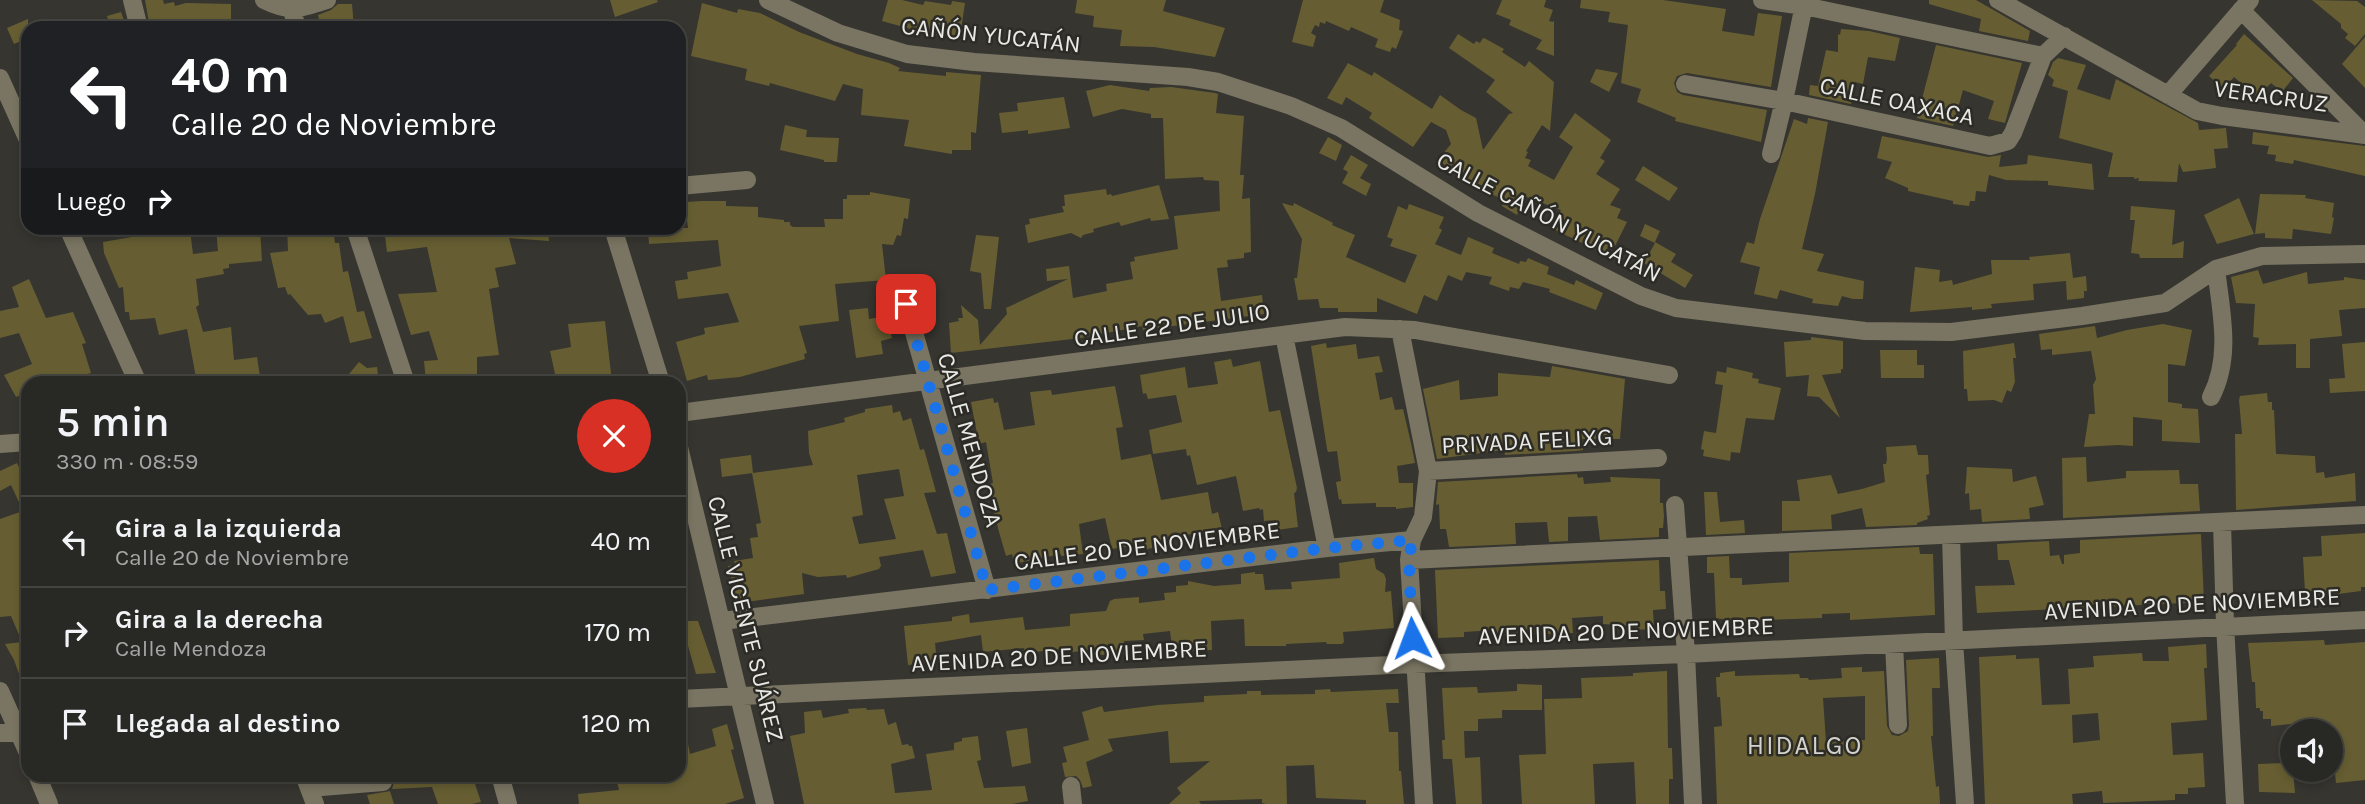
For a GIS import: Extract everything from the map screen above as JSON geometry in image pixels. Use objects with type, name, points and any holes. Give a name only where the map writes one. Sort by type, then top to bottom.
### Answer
[{"type":"street","points":[[132,0],[137,21]]},
{"type":"street","points":[[264,0],[282,9],[292,10],[327,0]]},
{"type":"street","name":"CAÑÓN YUCATÁN","points":[[768,0],[838,33],[907,54],[974,62],[1188,77],[1218,82]]},
{"type":"street","points":[[1762,0],[1804,3],[2043,56],[2064,36]]},
{"type":"street","name":"VERACRUZ","points":[[1998,0],[2197,110],[2222,116],[2365,134]]},
{"type":"street","points":[[1771,153],[1804,3]]},
{"type":"street","points":[[2168,95],[2245,5],[2365,134]]},
{"type":"street","points":[[292,10],[295,21]]},
{"type":"street","name":"CALLE OAXACA","points":[[1685,84],[1990,146],[2008,141],[2013,133],[2043,56]]},
{"type":"street","name":"CALLE CAÑÓN YUCATÁN","points":[[1218,82],[1291,106],[1341,128],[1478,213],[1641,296],[1676,308],[1865,331],[1951,332],[2165,303],[2216,269],[2262,256],[2365,254]]},
{"type":"street","points":[[1,85],[21,125]]},
{"type":"street","points":[[686,185],[747,180]]},
{"type":"street","points":[[71,235],[135,376]]},
{"type":"street","points":[[357,235],[404,376]]},
{"type":"street","points":[[615,235],[660,376]]},
{"type":"street","points":[[2211,397],[2219,383],[2224,341],[2216,269]]},
{"type":"street","name":"CALLE MENDOZA","points":[[906,304],[987,590]]},
{"type":"street","name":"CALLE 22 DE JULIO","points":[[686,412],[1345,327],[1400,329],[1669,375]]},
{"type":"street","points":[[1400,329],[1428,471]]},
{"type":"street","points":[[1284,335],[1327,548]]},
{"type":"street","points":[[0,443],[21,442]]},
{"type":"street","name":"PRIVADA FELIXG","points":[[1424,804],[1413,664],[1409,560],[1412,540],[1423,517],[1428,471],[1658,458]]},
{"type":"street","name":"CALLE VICENTE SUÁREZ","points":[[686,475],[765,804]]},
{"type":"street","points":[[1675,505],[1680,548],[1693,804]]},
{"type":"street","points":[[1409,560],[2365,515]]},
{"type":"street","points":[[2222,523],[2235,804]]},
{"type":"street","points":[[1951,535],[1954,641],[1965,804]]},
{"type":"street","name":"CALLE 20 DE NOVIEMBRE","points":[[722,621],[1412,540]]},
{"type":"street","name":"AVENIDA 20 DE NOVIEMBRE","points":[[686,699],[1413,664],[1686,654],[2365,620]]},
{"type":"street","points":[[1894,644],[1898,725]]},
{"type":"street","points":[[0,691],[21,728]]},
{"type":"street","points":[[0,733],[21,733]]},
{"type":"street","points":[[40,782],[49,804]]},
{"type":"street","points":[[309,789],[383,782]]},
{"type":"street","points":[[502,782],[508,804]]},
{"type":"building","points":[[145,0],[163,0],[164,4],[174,2],[175,6],[186,3],[231,4],[231,21],[149,21]]},
{"type":"building","points":[[610,0],[657,0],[658,2],[615,17]]},
{"type":"building","points":[[888,0],[923,5],[925,1],[951,5],[952,1],[965,3],[960,37],[925,33],[882,21]]},
{"type":"building","points":[[1077,0],[1166,0],[1163,11],[1225,28],[1215,57],[1154,47],[1120,46],[1122,30],[1093,27],[1094,16],[1075,13]]},
{"type":"building","points":[[1303,0],[1384,0],[1380,12],[1400,20],[1399,30],[1403,31],[1396,49],[1392,47],[1390,52],[1375,47],[1378,39],[1351,27],[1349,31],[1326,21],[1325,24],[1320,22],[1319,27],[1315,25],[1311,33],[1316,36],[1313,47],[1292,42]]},
{"type":"building","points":[[1502,0],[1546,0],[1544,7],[1553,10],[1549,21],[1554,20],[1554,56],[1536,49],[1542,40],[1509,25],[1511,20],[1496,14]]},
{"type":"building","points":[[1581,0],[1663,0],[1726,9],[1722,31],[1754,36],[1758,13],[1782,16],[1771,87],[1687,73],[1677,76],[1674,83],[1677,92],[1683,95],[1767,110],[1761,142],[1675,121],[1676,118],[1637,102],[1641,89],[1621,83],[1628,25],[1608,22],[1610,12],[1580,8]]},
{"type":"building","points":[[1929,0],[1976,0],[2030,31],[2028,41],[1979,31],[1981,19],[1929,4]]},
{"type":"building","points":[[2312,0],[2357,1],[2365,7],[2365,34],[2355,46],[2345,38],[2348,34],[2341,28],[2341,24]]},
{"type":"building","points":[[702,3],[737,13],[738,9],[760,13],[799,32],[889,63],[900,68],[898,71],[946,76],[946,72],[981,75],[976,133],[971,132],[971,150],[952,150],[952,154],[904,146],[909,120],[861,115],[863,89],[843,84],[835,101],[770,83],[769,86],[745,80],[747,69],[691,56]]},
{"type":"building","points":[[338,4],[352,4],[353,21],[319,21],[318,15]]},
{"type":"building","points":[[121,12],[124,21],[108,21],[107,16]]},
{"type":"building","points":[[21,22],[21,41],[14,44],[7,28]]},
{"type":"building","points":[[1841,29],[1869,31],[1900,38],[1895,61],[1868,57],[1863,84],[1855,82],[1851,104],[1809,95],[1810,85],[1818,86],[1826,50],[1838,52],[1838,34],[1840,35]]},
{"type":"building","points":[[1458,34],[1474,44],[1486,39],[1504,49],[1502,52],[1525,67],[1529,61],[1554,82],[1550,131],[1542,125],[1526,151],[1528,152],[1525,158],[1531,160],[1528,166],[1554,180],[1573,147],[1559,137],[1575,113],[1611,140],[1600,158],[1605,161],[1596,174],[1620,189],[1610,205],[1621,209],[1617,218],[1627,222],[1615,246],[1609,244],[1605,254],[1551,228],[1561,210],[1524,196],[1517,215],[1502,206],[1504,200],[1464,181],[1448,170],[1449,168],[1438,160],[1451,144],[1446,130],[1431,122],[1413,147],[1369,118],[1372,113],[1346,97],[1342,105],[1327,98],[1348,63],[1372,76],[1374,72],[1432,109],[1440,95],[1476,118],[1483,150],[1509,114],[1513,113],[1486,92],[1495,80],[1449,48]]},
{"type":"building","points":[[2244,34],[2293,78],[2282,92],[2271,83],[2265,89],[2263,87],[2256,96],[2234,77],[2223,89],[2209,76]]},
{"type":"building","points":[[2365,37],[2365,88],[2342,64]]},
{"type":"building","points":[[1936,45],[2022,63],[2005,123],[1988,119],[1994,101],[1963,90],[1953,126],[1917,118]]},
{"type":"building","points":[[2058,58],[2086,65],[2077,89],[2110,100],[2116,79],[2198,123],[2199,130],[2226,128],[2228,148],[2214,149],[2216,168],[2183,172],[2179,163],[2177,182],[2108,177],[2113,153],[2059,138],[2068,91],[2052,86],[2054,80],[2048,75],[2053,62]]},
{"type":"building","points":[[1596,69],[1618,73],[1609,92],[1590,82]]},
{"type":"building","points":[[1110,85],[1149,91],[1150,88],[1171,87],[1215,93],[1218,94],[1216,113],[1244,116],[1240,175],[1244,175],[1242,199],[1250,198],[1251,252],[1244,253],[1244,258],[1227,260],[1228,267],[1217,268],[1221,301],[1262,295],[1264,314],[1143,330],[1142,326],[1081,338],[951,353],[949,323],[963,318],[961,305],[978,320],[980,345],[1007,314],[1006,308],[1068,279],[1047,281],[1046,269],[1069,266],[1073,298],[1107,291],[1106,284],[1133,279],[1130,262],[1135,261],[1134,257],[1178,249],[1174,216],[1220,211],[1219,181],[1204,180],[1203,177],[1165,179],[1163,118],[1151,118],[1151,114],[1122,109],[1093,117],[1086,91]]},
{"type":"building","points":[[1064,97],[1070,128],[1028,134],[1028,130],[1002,133],[999,113],[1018,111],[1017,103]]},
{"type":"building","points":[[1808,118],[1828,122],[1802,249],[1824,254],[1817,271],[1864,281],[1863,299],[1842,296],[1838,306],[1812,303],[1813,299],[1780,290],[1777,299],[1754,294],[1760,267],[1740,262],[1747,242],[1754,244],[1794,119],[1807,124]]},
{"type":"building","points":[[785,125],[807,130],[806,137],[839,138],[837,162],[824,162],[780,150]]},
{"type":"building","points":[[2253,132],[2365,146],[2365,176],[2294,160],[2293,164],[2275,161],[2276,155],[2267,154],[2269,146],[2252,144]]},
{"type":"building","points":[[1882,136],[1988,157],[2001,155],[1999,167],[2027,164],[2028,155],[2092,164],[2094,190],[2048,185],[2048,181],[2006,180],[1989,175],[1986,192],[1976,191],[1975,201],[1970,201],[1969,206],[1953,204],[1953,201],[1908,191],[1908,188],[1885,178],[1892,162],[1877,158]]},
{"type":"building","points":[[1328,137],[1342,145],[1336,161],[1319,153]]},
{"type":"building","points":[[1351,155],[1368,165],[1360,178],[1371,184],[1366,196],[1342,183],[1348,172],[1343,169]]},
{"type":"building","points":[[1643,166],[1678,188],[1669,201],[1635,180]]},
{"type":"building","points":[[1159,185],[1169,219],[1151,221],[1150,218],[1121,226],[1119,222],[1093,229],[1094,232],[1081,238],[1071,233],[1028,243],[1025,225],[1030,224],[1029,219],[1064,212],[1064,195],[1106,189],[1107,195],[1112,196]]},
{"type":"building","points":[[870,192],[910,199],[908,219],[904,218],[901,236],[897,235],[893,245],[882,244],[886,280],[835,284],[839,321],[799,326],[807,353],[804,354],[805,359],[740,377],[708,380],[707,375],[687,381],[676,342],[705,334],[704,328],[739,322],[728,293],[678,299],[675,281],[688,279],[687,272],[721,266],[718,240],[649,244],[648,235],[686,235],[686,202],[726,201],[726,206],[758,207],[758,217],[784,220],[790,222],[793,227],[825,227],[824,219],[843,219],[843,199],[847,199],[847,195],[870,195]]},
{"type":"building","points":[[2260,194],[2306,195],[2305,198],[2334,203],[2331,234],[2293,229],[2292,239],[2265,238],[2265,233],[2255,234]]},
{"type":"building","points":[[2239,198],[2254,234],[2217,244],[2204,215]]},
{"type":"building","points":[[1282,203],[1293,206],[1294,203],[1355,235],[1346,257],[1405,283],[1417,255],[1390,246],[1393,239],[1387,237],[1398,206],[1407,210],[1409,204],[1444,217],[1439,228],[1442,230],[1435,244],[1461,255],[1468,237],[1494,248],[1492,253],[1519,264],[1520,261],[1526,262],[1528,258],[1549,267],[1547,274],[1574,285],[1576,280],[1603,293],[1596,310],[1549,292],[1550,289],[1523,282],[1519,289],[1510,287],[1509,291],[1489,284],[1492,277],[1466,272],[1462,281],[1448,275],[1437,301],[1424,295],[1417,314],[1377,298],[1377,312],[1338,312],[1338,308],[1320,308],[1318,299],[1298,300],[1294,278],[1297,278],[1302,239]]},
{"type":"building","points":[[2131,206],[2175,210],[2172,245],[2184,241],[2183,258],[2140,258],[2139,254],[2131,253],[2135,220],[2130,220]]},
{"type":"building","points":[[1645,224],[1660,231],[1655,242],[1676,254],[1671,262],[1693,275],[1685,288],[1644,263],[1655,243],[1640,236]]},
{"type":"building","points":[[143,235],[191,235],[193,254],[218,251],[217,235],[260,235],[262,261],[229,264],[229,268],[223,269],[224,274],[196,279],[199,305],[196,307],[203,332],[231,327],[234,360],[257,357],[260,376],[196,376],[187,329],[159,335],[155,318],[130,320],[129,312],[125,312],[123,287],[119,288],[104,253],[103,242]]},
{"type":"building","points":[[287,235],[334,235],[335,243],[339,243],[343,272],[348,271],[357,312],[364,311],[372,338],[350,343],[343,316],[325,323],[321,314],[308,315],[290,294],[288,295],[285,287],[278,288],[270,253],[288,251]]},
{"type":"building","points":[[385,235],[549,235],[549,241],[509,238],[516,264],[495,268],[499,287],[489,289],[499,355],[477,357],[477,376],[425,376],[424,361],[438,360],[429,331],[411,335],[398,294],[437,292],[427,247],[387,252]]},
{"type":"building","points":[[976,235],[999,237],[991,309],[984,309],[981,273],[970,271]]},
{"type":"building","points":[[2070,253],[2073,278],[2086,276],[2087,291],[2084,291],[2084,298],[2067,300],[2066,281],[2033,284],[2034,300],[1991,304],[1992,308],[1972,310],[1972,307],[1910,312],[1915,267],[1940,270],[1939,282],[1952,280],[1953,285],[1992,274],[1991,260],[2030,260],[2029,257]]},
{"type":"building","points":[[2258,270],[2263,284],[2307,272],[2308,284],[2344,280],[2344,277],[2365,280],[2365,308],[2339,310],[2342,336],[2310,339],[2310,368],[2296,368],[2296,344],[2258,345],[2259,338],[2253,337],[2255,304],[2236,303],[2231,277]]},
{"type":"building","points":[[29,279],[46,318],[73,312],[86,343],[82,344],[91,373],[81,376],[21,376],[21,395],[16,397],[4,375],[32,364],[19,333],[0,338],[0,311],[19,307],[12,287]]},
{"type":"building","points":[[868,308],[869,319],[886,316],[892,338],[881,341],[883,354],[856,358],[849,310]]},
{"type":"building","points":[[605,321],[611,376],[555,376],[550,351],[571,347],[568,324]]},
{"type":"building","points":[[2163,324],[2192,330],[2185,366],[2168,364],[2168,402],[2182,404],[2182,408],[2198,409],[2200,443],[2162,441],[2162,420],[2133,417],[2133,446],[2084,447],[2089,414],[2095,414],[2093,385],[2096,379],[2091,351],[2052,355],[2052,349],[2041,350],[2039,334],[2095,326],[2097,338]]},
{"type":"building","points":[[1811,337],[1843,341],[1841,373],[1822,375],[1840,418],[1819,397],[1807,396],[1809,375],[1786,377],[1784,342],[1811,340]]},
{"type":"building","points":[[2365,342],[2365,391],[2330,393],[2329,379],[2345,378],[2342,344]]},
{"type":"building","points":[[1326,343],[1327,348],[1356,344],[1358,359],[1379,356],[1383,372],[1375,373],[1380,400],[1392,397],[1395,410],[1403,409],[1411,443],[1415,463],[1397,466],[1399,483],[1413,483],[1413,507],[1396,509],[1376,507],[1376,503],[1342,504],[1341,499],[1339,500],[1336,482],[1341,481],[1337,451],[1328,452],[1327,449],[1311,346]]},
{"type":"building","points":[[2014,343],[2015,382],[2011,392],[2007,390],[2002,403],[1994,400],[1968,401],[1967,389],[1964,389],[1963,351]]},
{"type":"building","points":[[1880,350],[1917,350],[1917,365],[1924,365],[1924,378],[1881,378]]},
{"type":"building","points":[[1231,359],[1233,367],[1260,361],[1269,412],[1280,410],[1297,488],[1294,493],[1298,527],[1277,530],[1276,520],[1264,521],[1263,509],[1243,511],[1236,476],[1197,485],[1186,449],[1153,454],[1149,430],[1182,422],[1176,395],[1148,399],[1146,393],[1143,394],[1140,375],[1185,367],[1188,388],[1218,384],[1214,362]]},
{"type":"building","points":[[359,362],[367,368],[377,367],[378,376],[353,376],[349,374]]},
{"type":"building","points":[[1552,366],[1625,379],[1620,439],[1582,439],[1583,450],[1576,451],[1505,455],[1504,450],[1437,459],[1423,389],[1459,380],[1460,400],[1498,396],[1498,373],[1550,377]]},
{"type":"building","points":[[1727,367],[1753,373],[1752,378],[1759,379],[1758,383],[1781,388],[1774,420],[1746,418],[1740,453],[1731,452],[1730,461],[1703,456],[1704,450],[1701,449],[1704,431],[1716,433],[1723,385],[1715,384],[1717,371],[1726,373]]},
{"type":"building","points":[[1115,386],[1123,427],[1116,428],[1121,460],[1151,454],[1161,500],[1208,492],[1212,514],[1218,512],[1222,529],[1169,538],[1171,546],[1137,550],[1136,545],[1112,549],[1105,518],[1079,524],[1083,554],[1061,554],[1014,564],[1012,554],[1006,556],[999,532],[987,485],[993,483],[986,442],[979,444],[971,402],[993,398],[994,403],[998,402],[1004,430],[1035,425],[1030,392],[1051,390],[1052,395]]},
{"type":"building","points":[[2267,393],[2268,402],[2272,402],[2274,410],[2276,454],[2315,456],[2316,473],[2324,472],[2325,478],[2355,473],[2356,501],[2236,510],[2235,434],[2242,434],[2240,396]]},
{"type":"building","points":[[892,405],[893,413],[900,411],[903,421],[911,418],[920,450],[924,449],[936,492],[924,493],[937,534],[947,533],[956,573],[931,577],[923,550],[879,557],[879,569],[847,578],[846,575],[818,577],[802,573],[804,594],[738,603],[728,566],[735,565],[734,561],[753,558],[750,538],[758,537],[756,524],[761,523],[752,473],[813,465],[809,453],[808,431],[845,422],[844,418],[865,412],[865,409]],"holes":[[[899,469],[904,496],[884,499],[896,539],[859,544],[852,517],[863,515],[857,475]]]},
{"type":"building","points":[[1916,445],[1918,455],[1928,455],[1928,519],[1917,525],[1866,527],[1862,508],[1831,515],[1832,529],[1782,531],[1782,501],[1800,501],[1797,480],[1831,475],[1838,494],[1862,489],[1885,482],[1883,464],[1886,464],[1887,459],[1886,447]]},
{"type":"building","points":[[751,455],[753,473],[722,477],[720,459]]},
{"type":"building","points":[[2086,457],[2087,482],[2126,478],[2126,471],[2179,470],[2180,484],[2198,484],[2200,511],[2063,518],[2062,458]]},
{"type":"building","points":[[17,463],[21,471],[21,507],[11,485],[0,491],[0,471]]},
{"type":"building","points":[[1967,467],[2012,469],[2013,482],[2036,476],[2044,505],[2029,508],[2030,519],[1982,522],[1981,509],[1970,510],[1969,493],[1965,494]]},
{"type":"building","points":[[1577,474],[1578,478],[1583,477],[1584,484],[1611,482],[1610,477],[1660,479],[1660,503],[1663,503],[1664,516],[1659,537],[1600,540],[1597,516],[1568,517],[1568,541],[1549,542],[1547,522],[1515,523],[1516,544],[1449,547],[1446,529],[1440,529],[1439,504],[1436,505],[1438,482]]},
{"type":"building","points":[[1704,492],[1717,492],[1720,522],[1744,520],[1745,533],[1706,535]]},
{"type":"building","points":[[21,512],[21,640],[11,616],[0,617],[0,519]]},
{"type":"building","points":[[2365,533],[2365,587],[2361,587],[2361,591],[2318,595],[2318,590],[2305,592],[2303,557],[2322,556],[2321,536]]},
{"type":"building","points":[[2201,534],[2204,602],[1977,613],[1975,586],[2015,585],[2009,560],[1998,560],[1997,544],[2049,541],[2050,556],[2059,555],[2064,564],[2064,555],[2080,553],[2080,540]]},
{"type":"building","points":[[1919,547],[1920,554],[1933,554],[1935,615],[1850,620],[1850,613],[1822,614],[1822,618],[1762,620],[1762,624],[1716,618],[1714,573],[1707,573],[1707,557],[1729,556],[1730,578],[1742,578],[1742,585],[1789,582],[1789,553]]},
{"type":"building","points":[[1374,558],[1376,569],[1384,574],[1386,579],[1385,592],[1391,591],[1394,628],[1343,632],[1342,644],[1326,642],[1245,646],[1244,619],[1211,621],[1212,650],[1193,651],[1192,647],[1172,647],[1170,631],[1143,634],[1144,640],[1124,641],[1125,654],[1098,655],[1097,650],[1072,652],[1072,648],[1025,653],[1024,648],[983,652],[981,635],[935,643],[937,662],[908,665],[904,626],[952,621],[952,617],[969,614],[970,623],[1023,617],[1025,630],[1070,626],[1070,614],[1106,611],[1110,601],[1114,599],[1139,597],[1139,603],[1165,600],[1164,593],[1176,592],[1176,586],[1188,585],[1188,581],[1214,586],[1241,584],[1241,574],[1255,572],[1263,574],[1265,590],[1292,589],[1291,582],[1340,578],[1339,563]]},
{"type":"building","points":[[1659,560],[1660,591],[1665,591],[1666,609],[1653,610],[1654,629],[1629,630],[1629,626],[1603,624],[1603,616],[1572,618],[1573,633],[1494,636],[1494,630],[1464,632],[1464,637],[1438,638],[1435,570]]},
{"type":"building","points":[[686,621],[698,621],[716,673],[696,674],[686,639]]},
{"type":"building","points":[[2324,640],[2325,645],[2365,642],[2365,780],[2336,783],[2343,782],[2343,719],[2280,719],[2280,725],[2271,726],[2271,719],[2263,719],[2263,711],[2256,708],[2255,682],[2252,682],[2248,643]]},
{"type":"building","points":[[21,642],[21,679],[14,660],[5,644]]},
{"type":"building","points":[[2206,644],[2207,668],[2204,668],[2207,720],[2171,723],[2173,755],[2203,753],[2205,787],[2188,788],[2188,794],[2175,794],[2175,800],[2103,803],[2102,791],[2072,794],[2073,804],[1985,804],[1979,657],[2016,655],[2016,659],[2039,658],[2042,705],[2070,704],[2068,669],[2094,667],[2093,656],[2142,653],[2143,661],[2169,661],[2168,647]],"holes":[[[2098,713],[2100,740],[2073,743],[2072,715]]]},
{"type":"building","points":[[1939,658],[1940,688],[1932,688],[1931,736],[1940,804],[1717,804],[1714,727],[1722,726],[1716,677],[1720,677],[1720,673],[1735,671],[1735,676],[1799,674],[1800,678],[1809,680],[1842,678],[1841,668],[1862,667],[1862,672],[1884,671],[1887,726],[1892,735],[1899,736],[1908,731],[1909,725],[1906,660]],"holes":[[[1865,696],[1865,740],[1826,742],[1823,698]]]},
{"type":"building","points":[[1667,671],[1668,748],[1672,748],[1673,779],[1669,779],[1669,804],[1636,804],[1634,762],[1593,764],[1595,804],[1522,804],[1519,755],[1546,754],[1544,699],[1582,698],[1581,678],[1633,676],[1633,673]]},
{"type":"building","points":[[1517,684],[1542,685],[1542,710],[1502,710],[1502,718],[1478,719],[1478,731],[1464,731],[1465,758],[1480,757],[1482,804],[1456,804],[1452,759],[1443,759],[1442,740],[1445,740],[1442,688],[1477,687],[1478,693],[1517,691]]},
{"type":"building","points":[[1330,689],[1331,692],[1398,689],[1399,703],[1386,703],[1389,732],[1398,732],[1399,771],[1404,804],[1366,804],[1366,800],[1316,798],[1314,765],[1286,766],[1287,804],[1266,804],[1262,803],[1262,799],[1169,804],[1181,793],[1177,788],[1210,761],[1170,763],[1168,731],[1108,739],[1113,751],[1086,762],[1092,786],[1083,788],[1076,776],[1065,777],[1062,763],[1067,762],[1063,747],[1089,740],[1082,712],[1102,706],[1104,712],[1204,702],[1204,696],[1247,694],[1247,691],[1261,691],[1261,695],[1315,694],[1315,690]]},
{"type":"building","points":[[848,709],[884,709],[888,725],[896,722],[902,745],[912,746],[915,758],[891,764],[895,793],[932,790],[926,754],[954,750],[954,743],[962,741],[962,738],[978,736],[981,760],[977,761],[984,788],[1025,786],[1028,801],[1012,804],[804,804],[790,736],[805,733],[804,712],[821,710],[823,718],[849,713]]},
{"type":"building","points":[[727,724],[744,798],[725,804],[579,804],[578,794],[619,790],[617,782],[686,782],[686,734],[690,754],[716,746],[712,729]]},
{"type":"building","points":[[1027,728],[1031,763],[1012,767],[1006,731]]},
{"type":"building","points":[[2280,763],[2280,782],[2294,782],[2295,793],[2259,792],[2258,764]]},
{"type":"building","points":[[394,782],[474,782],[481,802],[438,804],[432,787],[392,789]]},
{"type":"building","points":[[390,791],[394,804],[370,804],[367,795]]},
{"type":"district","name":"HIDALGO","points":[[1805,745]]},
{"type":"route","points":[[906,304],[987,590],[1412,540],[1409,560],[1412,638]]}]
